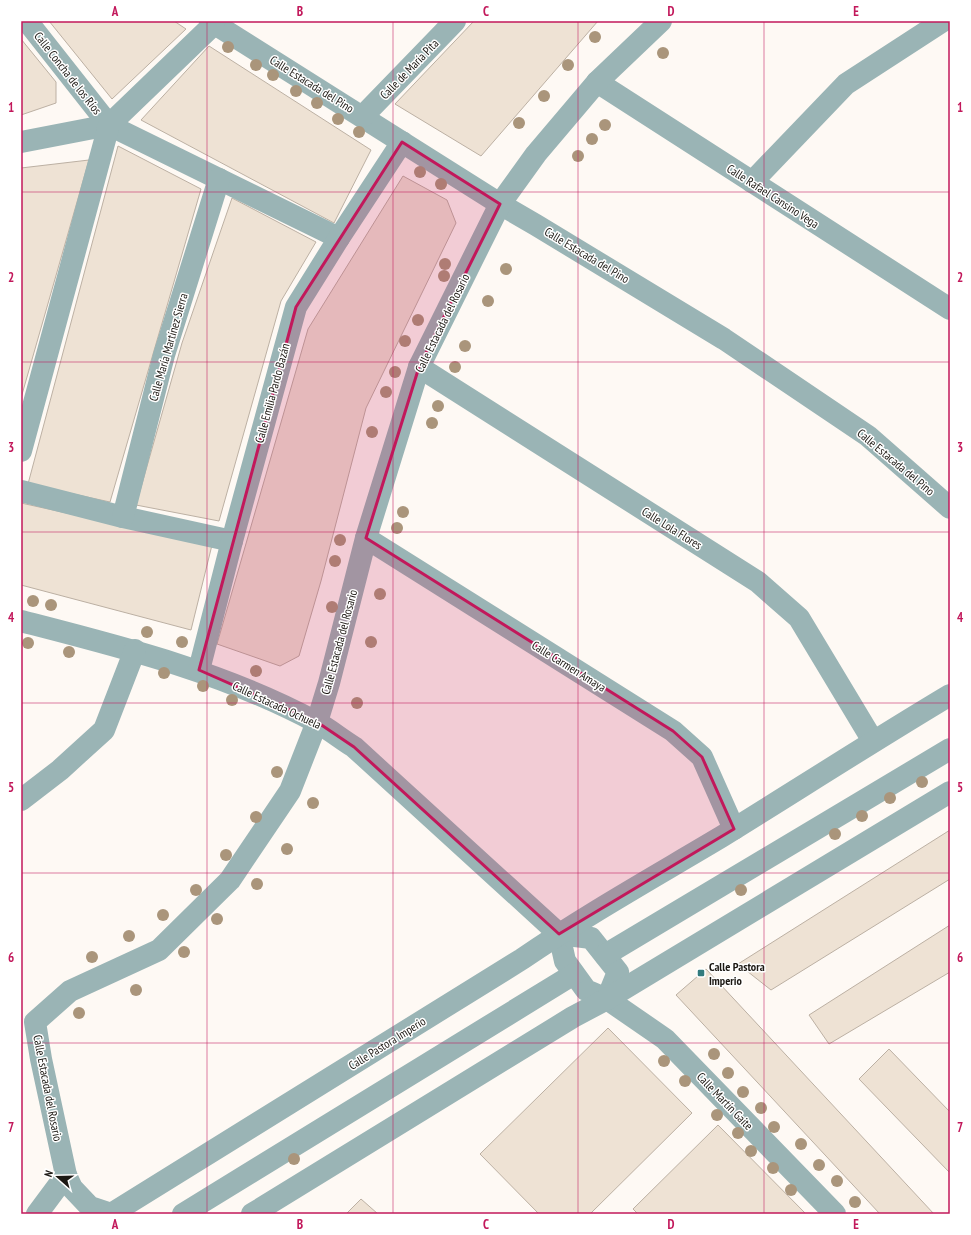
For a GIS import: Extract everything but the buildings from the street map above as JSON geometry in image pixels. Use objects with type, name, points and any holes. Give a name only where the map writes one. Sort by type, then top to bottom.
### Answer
[{"type":"street","name":"Calle Concha de los Ríos","points":[[27,21],[109,125]]},
{"type":"street","name":"Calle de María Pita","points":[[363,116],[455,21]]},
{"type":"street","name":"Calle Estacada del Rosario","points":[[66,1175],[41,1059],[35,1022],[70,991],[159,950],[230,880],[290,791],[317,722],[329,683],[366,538],[419,367],[500,204],[536,154],[597,82],[661,21]]},
{"type":"street","points":[[752,182],[846,84],[943,21]]},
{"type":"street","points":[[21,452],[109,125],[212,22]]},
{"type":"street","name":"Calle Estacada del Pino","points":[[212,22],[363,116],[500,204],[724,339],[868,436],[950,508]]},
{"type":"street","name":"Calle Rafael Cansino Vega","points":[[597,82],[950,309]]},
{"type":"street","points":[[21,142],[109,125],[338,238]]},
{"type":"street","name":"Calle Emilia Pardo Bazán","points":[[199,670],[232,540],[296,307],[338,238],[402,142]]},
{"type":"street","name":"Calle María Martínez Sierra","points":[[123,517],[164,355],[219,179]]},
{"type":"street","name":"Calle Lola Flores","points":[[419,367],[758,582],[799,618],[873,741]]},
{"type":"street","points":[[21,491],[123,517],[232,540]]},
{"type":"street","name":"Calle Carmen Amaya","points":[[366,538],[673,731],[702,757],[734,829]]},
{"type":"street","name":"Calle Estacada Ochuela","points":[[21,621],[135,650],[199,670],[251,691],[317,722],[354,747],[559,934]]},
{"type":"street","points":[[21,800],[60,770],[104,730],[135,650]]},
{"type":"street","name":"Calle Pastora Imperio","points":[[111,1214],[515,964],[559,934],[734,829],[873,741],[950,695]]},
{"type":"street","points":[[605,955],[950,748]]},
{"type":"street","points":[[252,1214],[573,1017],[607,999],[950,792]]},
{"type":"street","points":[[559,934],[591,938],[618,972],[607,999]]},
{"type":"street","name":"Calle Martín Gaite","points":[[559,934],[565,961],[586,990],[607,999],[665,1039],[835,1214]]},
{"type":"street","points":[[183,1214],[574,974]]},
{"type":"street","points":[[37,1214],[66,1175],[72,1188],[90,1207],[111,1214]]},
{"type":"highlighted area","points":[[402,142],[500,204],[419,367],[366,538],[673,731],[702,757],[734,829],[559,934],[354,747],[317,722],[199,670],[296,307]]},
{"type":"place","name":"Calle Pastora Imperio","points":[[701,973]]}]
